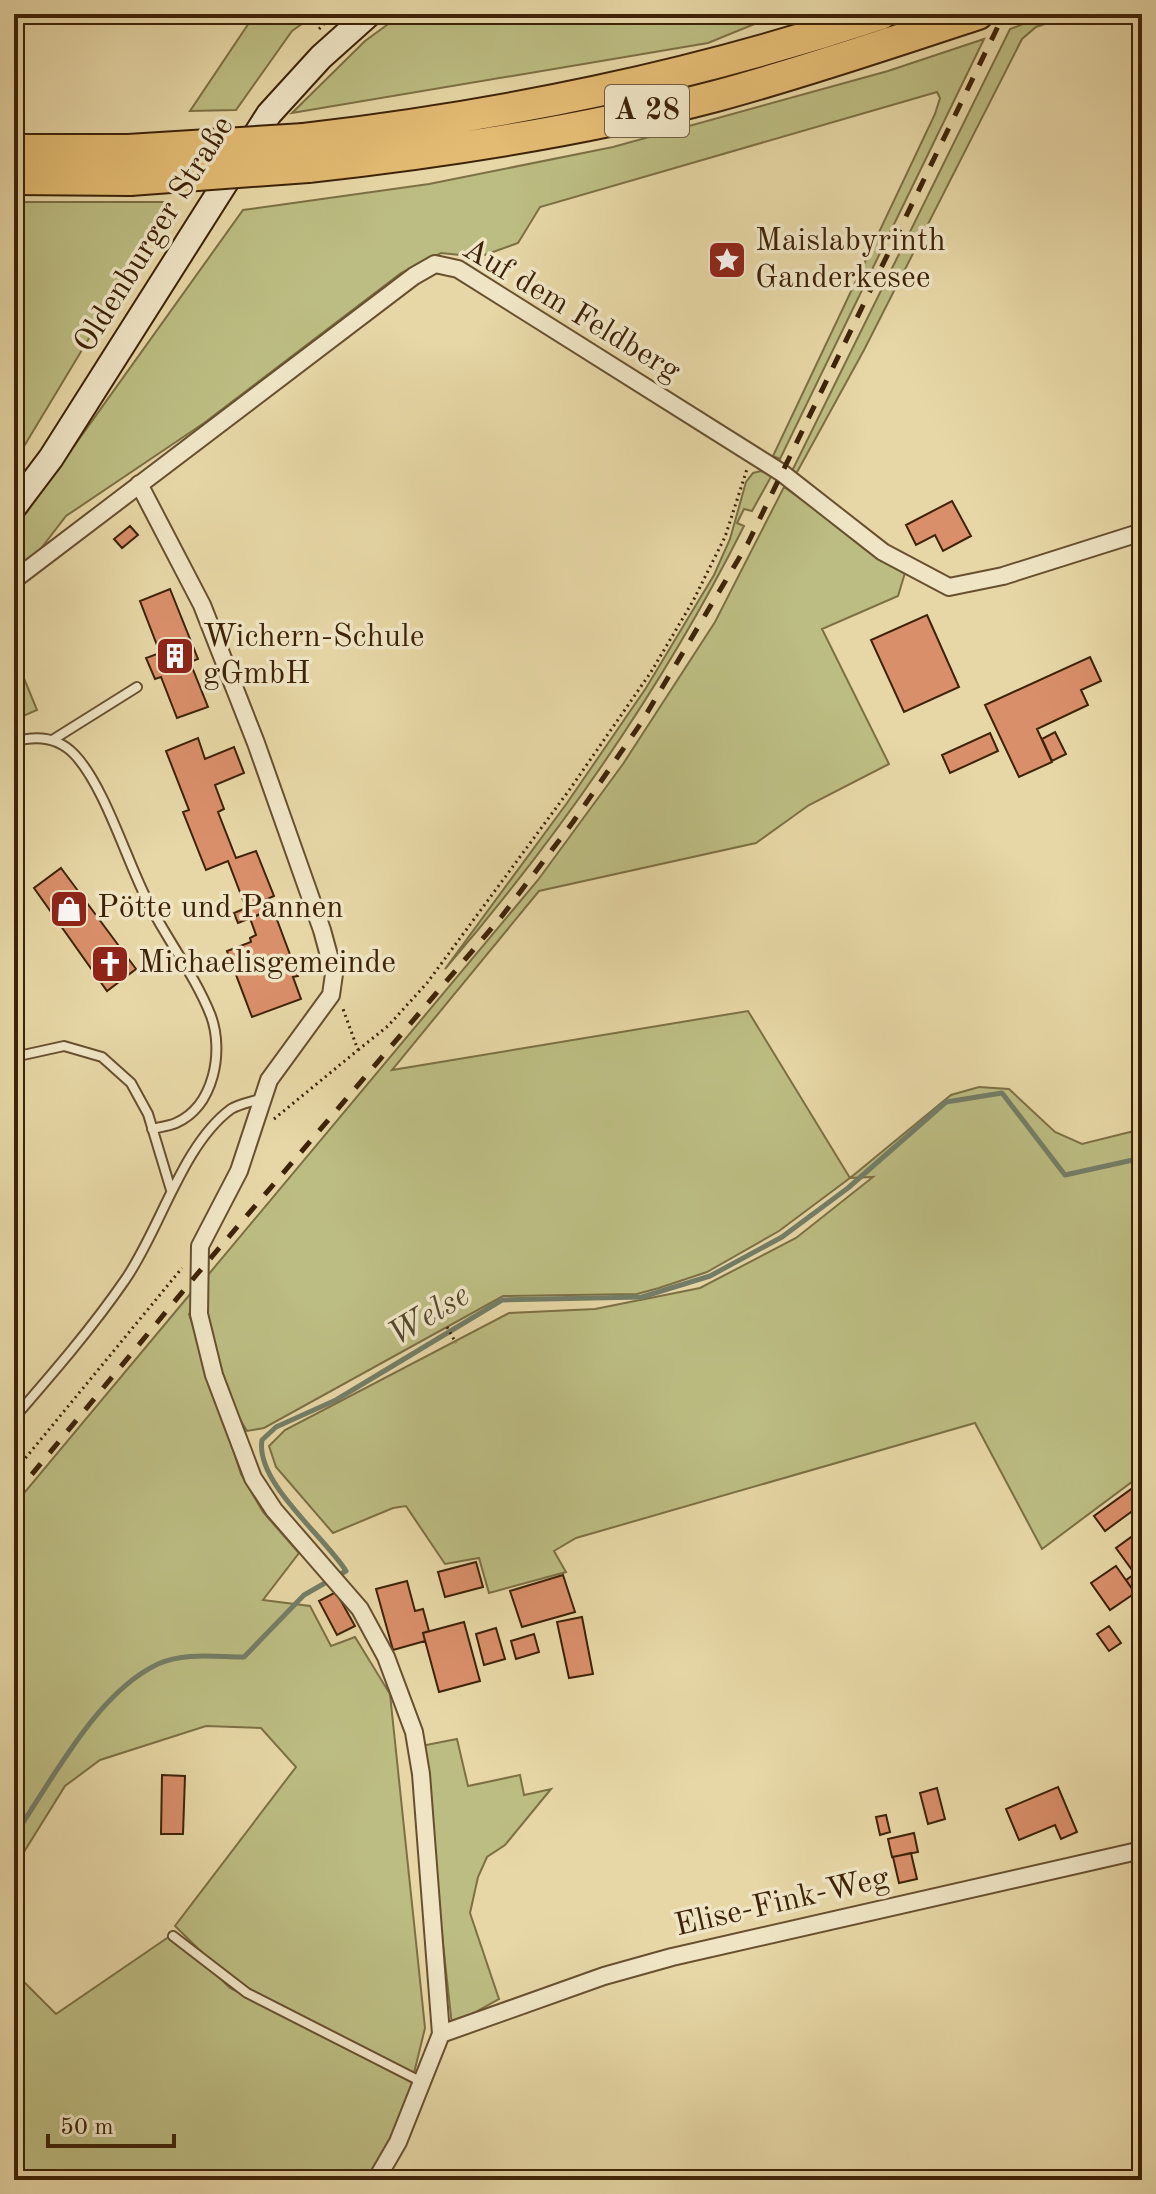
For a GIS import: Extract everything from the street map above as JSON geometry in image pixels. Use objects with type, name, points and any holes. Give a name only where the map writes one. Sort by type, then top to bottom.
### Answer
[{"type":"highway","name":"A 28","points":[[14,179],[130,180],[306,153],[608,91],[710,66],[881,14]]},
{"type":"highway","name":"A 28","points":[[14,150],[407,156],[509,139],[687,102],[978,14]]},
{"type":"main road","name":"Oldenburger Straße","points":[[14,507],[51,458],[269,114],[321,57],[369,14]]},
{"type":"street","name":"Auf dem Feldberg","points":[[14,580],[414,276],[435,264],[458,269],[754,455],[883,552],[949,587],[1003,576],[1142,532]]},
{"type":"street","points":[[139,484],[202,605],[256,743],[322,930],[333,982],[331,995],[277,1066],[260,1099],[253,1137],[200,1246],[199,1314],[214,1375],[253,1478],[274,1510],[360,1609],[386,1657],[414,1732],[421,1774],[441,2034],[398,2142],[376,2180]]},
{"type":"street","name":"Elise-Fink-Weg","points":[[441,2034],[604,1976],[672,1957],[1142,1850]]},
{"type":"lane","points":[[14,742],[27,738],[54,739],[137,687]]},
{"type":"lane","points":[[54,739],[74,754],[89,773],[147,900],[211,1017],[216,1055],[211,1085],[196,1108],[176,1123],[152,1129]]},
{"type":"lane","points":[[14,1057],[64,1046],[102,1057],[131,1083],[152,1129],[171,1190]]},
{"type":"lane","points":[[14,1418],[105,1310],[147,1249],[171,1190],[221,1119],[233,1108],[260,1099]]},
{"type":"lane","points":[[173,1936],[247,1993],[422,2082]]},
{"type":"path","points":[[253,1137],[388,1026],[427,983],[570,789],[651,672],[693,601],[725,537],[754,455]]},
{"type":"path","points":[[333,982],[358,1050]]},
{"type":"path","points":[[14,1472],[200,1246]]},
{"type":"path","points":[[447,1327],[456,1343]]},
{"type":"green space","points":[[255,14],[316,14],[292,31],[236,110],[190,111]]},
{"type":"green space","points":[[402,14],[779,14],[708,43],[292,113],[365,41]]},
{"type":"green space","points":[[1051,14],[1073,14],[1036,27],[1022,39],[864,350],[796,474],[792,471],[1010,29]]},
{"type":"green space","points":[[984,39],[780,459],[773,456],[935,114],[940,98],[937,92],[540,207],[518,243],[479,257],[441,253],[401,273],[204,423],[66,516],[39,551],[14,572],[14,530],[243,210],[429,184],[613,147],[888,71]]},
{"type":"green space","points":[[14,202],[171,202],[14,463]]},
{"type":"green space","points":[[761,471],[772,475],[752,511],[744,509],[737,523],[744,526],[645,700],[529,865],[445,969],[567,803],[646,688],[714,575],[730,539],[746,482],[753,473]]},
{"type":"green space","points":[[784,487],[905,573],[898,596],[822,629],[889,764],[809,805],[756,843],[539,891],[392,1070],[748,1011],[850,1178],[779,1231],[707,1272],[637,1294],[503,1296],[264,1428],[247,1431],[229,1397],[216,1359],[203,1281],[538,880],[623,764],[715,622]]},
{"type":"green space","points":[[14,654],[37,710],[14,720]]},
{"type":"green space","points":[[979,1087],[1009,1089],[1055,1132],[1082,1144],[1142,1129],[1142,1460],[1133,1481],[1042,1549],[975,1423],[576,1538],[554,1551],[566,1572],[489,1593],[479,1558],[445,1564],[406,1506],[393,1508],[333,1533],[276,1467],[269,1446],[285,1430],[509,1313],[595,1309],[700,1288],[796,1238],[873,1177],[850,1178],[951,1095]]},
{"type":"green space","points":[[191,1293],[193,1310],[189,1314],[241,1474],[263,1512],[299,1553],[263,1600],[310,1606],[331,1646],[355,1637],[390,1694],[425,2028],[414,2073],[229,1979],[175,1926],[296,1767],[261,1728],[206,1726],[100,1760],[65,1786],[14,1868],[14,1505]]},
{"type":"green space","points":[[457,1739],[468,1786],[520,1775],[524,1795],[551,1789],[505,1845],[487,1857],[478,1877],[470,1913],[499,1999],[452,2025],[421,1746]]},
{"type":"green space","points":[[173,1934],[230,1988],[415,2084],[393,2138],[368,2180],[14,2180],[14,1972],[56,2014]]},
{"type":"building","points":[[952,501],[971,536],[943,551],[935,535],[916,545],[906,525]]},
{"type":"building","points":[[130,526],[138,535],[122,548],[114,539]]},
{"type":"building","name":"Wichern-Schule gGmbH","points":[[170,589],[198,659],[190,662],[208,707],[177,718],[161,677],[155,679],[146,658],[160,653],[140,601]]},
{"type":"building","points":[[927,615],[959,687],[904,712],[871,640]]},
{"type":"building","points":[[1090,657],[1101,681],[1081,690],[1088,705],[1037,729],[1052,762],[1019,777],[985,705]]},
{"type":"building","points":[[1055,732],[1066,754],[1052,761],[1042,739]]},
{"type":"building","points":[[990,733],[998,751],[950,773],[942,755]]},
{"type":"building","points":[[198,738],[205,759],[234,747],[244,773],[215,785],[224,809],[218,812],[236,858],[256,851],[274,896],[265,900],[269,911],[238,923],[234,913],[246,908],[228,861],[206,870],[183,812],[189,810],[166,751]]},
{"type":"building","points":[[61,868],[136,969],[107,991],[34,888]]},
{"type":"building","points":[[273,909],[298,976],[293,977],[301,999],[252,1017],[227,951],[251,942],[250,938],[256,935],[250,918]]},
{"type":"building","points":[[1141,1482],[1142,1504],[1105,1531],[1094,1516]]},
{"type":"building","points":[[1134,1535],[1142,1546],[1142,1569],[1135,1574],[1116,1548]]},
{"type":"building","points":[[476,1562],[483,1587],[445,1597],[438,1572]]},
{"type":"building","points":[[1116,1566],[1135,1593],[1110,1610],[1091,1583]]},
{"type":"building","points":[[1142,1569],[1142,1603],[1126,1580]]},
{"type":"building","points":[[563,1575],[575,1612],[522,1627],[510,1591]]},
{"type":"building","points":[[407,1581],[415,1611],[423,1609],[429,1631],[423,1633],[425,1641],[393,1650],[376,1589]]},
{"type":"building","points":[[336,1592],[355,1626],[337,1635],[319,1601]]},
{"type":"building","points":[[582,1617],[593,1674],[569,1678],[557,1622]]},
{"type":"building","points":[[464,1622],[480,1681],[439,1692],[423,1633]]},
{"type":"building","points":[[1109,1626],[1121,1643],[1109,1651],[1097,1634]]},
{"type":"building","points":[[496,1628],[505,1659],[484,1665],[476,1634]]},
{"type":"building","points":[[534,1634],[539,1652],[516,1659],[511,1641]]},
{"type":"building","points":[[162,1775],[185,1776],[183,1834],[161,1834]]},
{"type":"building","points":[[1058,1787],[1077,1832],[1061,1839],[1055,1825],[1019,1840],[1006,1809]]},
{"type":"building","points":[[937,1788],[945,1819],[928,1824],[920,1793]]},
{"type":"building","points":[[886,1815],[890,1832],[880,1835],[876,1817]]},
{"type":"building","points":[[914,1833],[918,1852],[892,1857],[888,1839]]},
{"type":"building","points":[[911,1853],[917,1879],[899,1883],[893,1857]]},
{"type":"waterway","name":"Welse","points":[[14,1836],[77,1740],[115,1695],[136,1677],[158,1664],[178,1658],[244,1657],[304,1595],[346,1571],[293,1508],[269,1473],[262,1440],[276,1427],[336,1400],[502,1300],[642,1297],[710,1276],[782,1237],[848,1188],[946,1102],[1002,1093],[1065,1175],[1142,1158]]},
{"type":"railway","points":[[14,1496],[198,1273],[502,916],[573,822],[641,723],[748,543],[1004,14]]},
{"type":"place","name":"Maislabyrinth Ganderkesee","points":[[727,260]]},
{"type":"place","name":"Wichern-Schule gGmbH","points":[[175,656]]},
{"type":"place","name":"Pötte und Pannen","points":[[69,909]]},
{"type":"place","name":"Michaelisgemeinde","points":[[110,964]]}]
